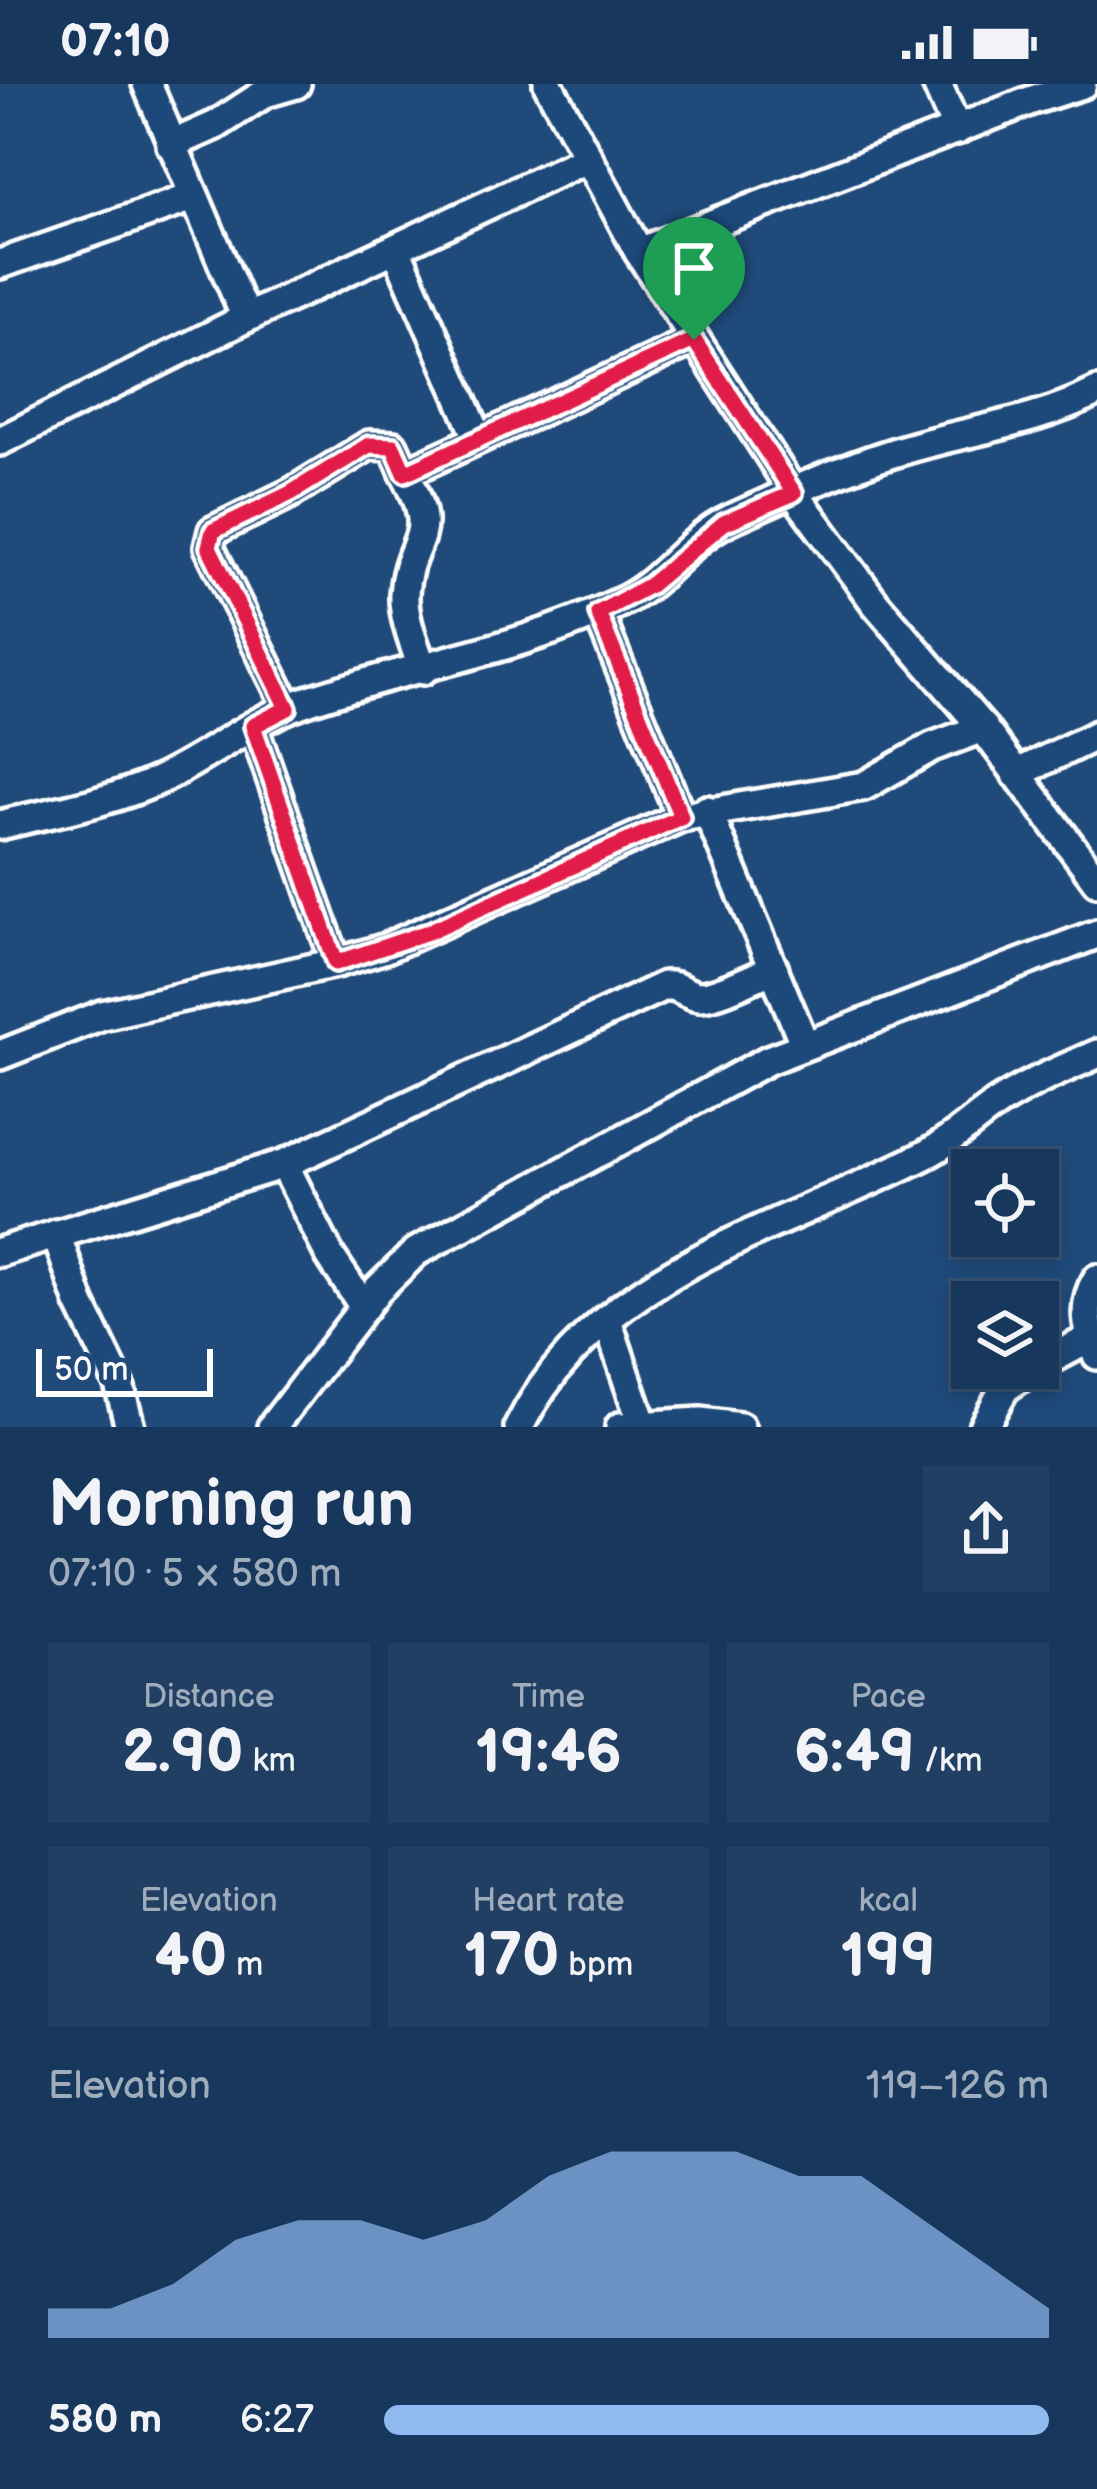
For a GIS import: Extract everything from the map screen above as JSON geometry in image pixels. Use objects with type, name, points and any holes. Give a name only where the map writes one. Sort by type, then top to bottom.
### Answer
[{"type":"street","points":[[147,84],[246,318]]},
{"type":"street","points":[[171,145],[226,119],[265,93],[296,84]]},
{"type":"street","points":[[548,84],[638,252],[794,493],[876,604],[983,728],[1097,881]]},
{"type":"street","points":[[938,84],[957,130]]},
{"type":"street","points":[[638,252],[1082,84]]},
{"type":"street","points":[[0,441],[246,318],[587,158]]},
{"type":"street","points":[[0,264],[193,197]]},
{"type":"street","points":[[396,249],[478,437]]},
{"type":"street","points":[[405,473],[694,340]]},
{"type":"street","points":[[0,825],[141,787],[288,708],[598,613],[650,585],[724,523],[921,444],[1030,421],[1097,392]]},
{"type":"street","points":[[288,708],[209,547],[209,538],[213,531],[291,493],[369,445],[393,446],[417,495],[424,522],[406,577],[404,600],[423,670]]},
{"type":"street","points":[[598,613],[774,969],[805,1043]]},
{"type":"street","points":[[253,726],[336,963]]},
{"type":"street","points":[[0,1055],[102,1015],[336,963],[428,932],[694,814],[864,786],[932,747],[983,728]]},
{"type":"street","points":[[1016,774],[1097,735]]},
{"type":"street","points":[[272,1427],[395,1268],[416,1252],[805,1043],[1097,934]]},
{"type":"street","points":[[0,1252],[284,1164],[664,986],[706,995],[774,969]]},
{"type":"street","points":[[519,1427],[554,1373],[607,1320],[645,1291],[700,1259],[926,1155],[1029,1084],[1097,1054]]},
{"type":"street","points":[[284,1164],[330,1256],[364,1306]]},
{"type":"street","points":[[56,1234],[80,1304],[119,1384],[130,1427]]},
{"type":"street","points":[[1059,1359],[1094,1347],[1086,1300],[1097,1279]]},
{"type":"street","points":[[607,1320],[631,1425],[701,1422],[740,1427]]},
{"type":"street","points":[[983,1427],[1004,1389]]},
{"type":"route","points":[[694,340],[794,493],[706,534],[650,585],[598,613],[681,817],[428,932],[336,963],[253,726],[288,708],[209,547],[213,531],[291,493],[369,445],[393,446],[405,473],[694,340]]}]
